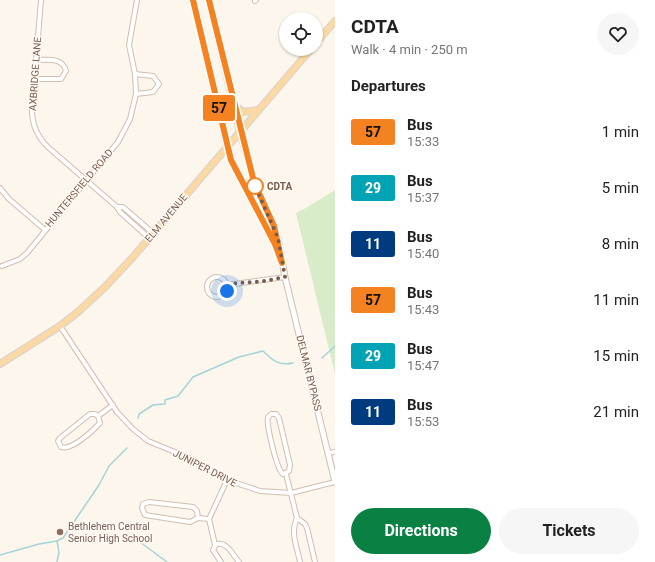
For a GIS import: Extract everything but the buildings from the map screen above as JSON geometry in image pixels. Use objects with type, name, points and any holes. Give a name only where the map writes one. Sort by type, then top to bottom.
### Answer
[{"type":"main road","name":"DELMAR BYPASS","points":[[193,0],[227,146]]},
{"type":"main road","name":"DELMAR BYPASS","points":[[209,0],[240,132]]},
{"type":"main road","points":[[323,35],[335,21]]},
{"type":"main road","name":"ELM AVENUE","points":[[0,364],[60,326],[105,287],[305,56]]},
{"type":"main road","points":[[234,105],[241,111],[247,112],[259,110]]},
{"type":"street","name":"AXBRIDGE LANE","points":[[41,0],[32,116],[35,128],[40,138],[117,207],[131,223],[149,238]]},
{"type":"street","name":"HUNTERSFIELD ROAD","points":[[1,266],[20,259],[123,135],[130,119],[136,94],[135,74],[129,45],[137,0]]},
{"type":"street","points":[[35,79],[61,78],[66,71],[61,62],[36,60]]},
{"type":"street","points":[[135,74],[150,74],[156,77],[159,84],[154,92],[136,94]]},
{"type":"street","name":"DELMAR BYPASS","points":[[240,132],[254,182],[278,238],[285,277],[335,482]]},
{"type":"street","name":"DELMAR BYPASS","points":[[227,146],[235,170],[275,244],[282,263]]},
{"type":"street","points":[[0,188],[9,199],[44,229]]},
{"type":"street","name":"AXBRIDGE LANE","points":[[117,207],[123,207],[153,233]]},
{"type":"street","points":[[257,211],[265,209]]},
{"type":"street","points":[[131,223],[136,218]]},
{"type":"street","points":[[228,284],[225,294],[219,298],[213,297],[208,292],[207,285],[214,278],[221,277],[228,284],[265,281],[285,277]]},
{"type":"street","name":"JUNIPER DRIVE","points":[[60,326],[113,406],[133,429],[148,441],[192,459],[227,480],[260,491],[291,493],[335,482]]},
{"type":"street","points":[[98,416],[113,406]]},
{"type":"street","points":[[90,414],[95,414],[98,416],[101,421],[96,429],[72,446],[66,448],[61,447],[58,441],[64,434],[90,414]]},
{"type":"street","points":[[286,474],[280,471],[268,426],[268,417],[271,414],[276,414],[280,418],[290,465],[286,474],[297,518],[305,524],[307,528],[315,562]]},
{"type":"street","points":[[328,453],[335,452]]},
{"type":"street","points":[[221,562],[213,550],[215,545],[209,519],[227,480]]},
{"type":"street","points":[[198,518],[198,513],[193,507],[149,502],[143,504],[142,508],[143,513],[150,516],[190,522],[198,518],[209,519]]},
{"type":"street","points":[[297,518],[293,525],[293,532],[300,562]]},
{"type":"street","points":[[215,545],[224,544],[239,562]]},
{"type":"green space","points":[[335,190],[335,374],[296,213]]},
{"type":"waterway","points":[[322,358],[335,346]]},
{"type":"waterway","points":[[138,418],[139,414],[153,405],[165,404],[165,400],[178,396],[193,377],[239,357],[263,351],[276,362],[284,364],[293,363]]},
{"type":"waterway","points":[[0,555],[39,544],[57,541],[63,538],[99,485],[109,466],[127,448]]},
{"type":"waterway","points":[[57,541],[59,552],[57,562]]},
{"type":"waterway","points":[[140,542],[167,562]]},
{"type":"bus line","name":"57","points":[[193,0],[231,160],[275,244],[282,263],[278,238],[274,226],[259,197],[244,146],[209,0]]},
{"type":"place","name":"CDTA","points":[[255,186]]},
{"type":"place","name":"Bethlehem Central Senior High School","points":[[60,532]]},
{"type":"route","points":[[227,291],[228,284],[265,281],[285,277],[278,238],[255,186]]}]
